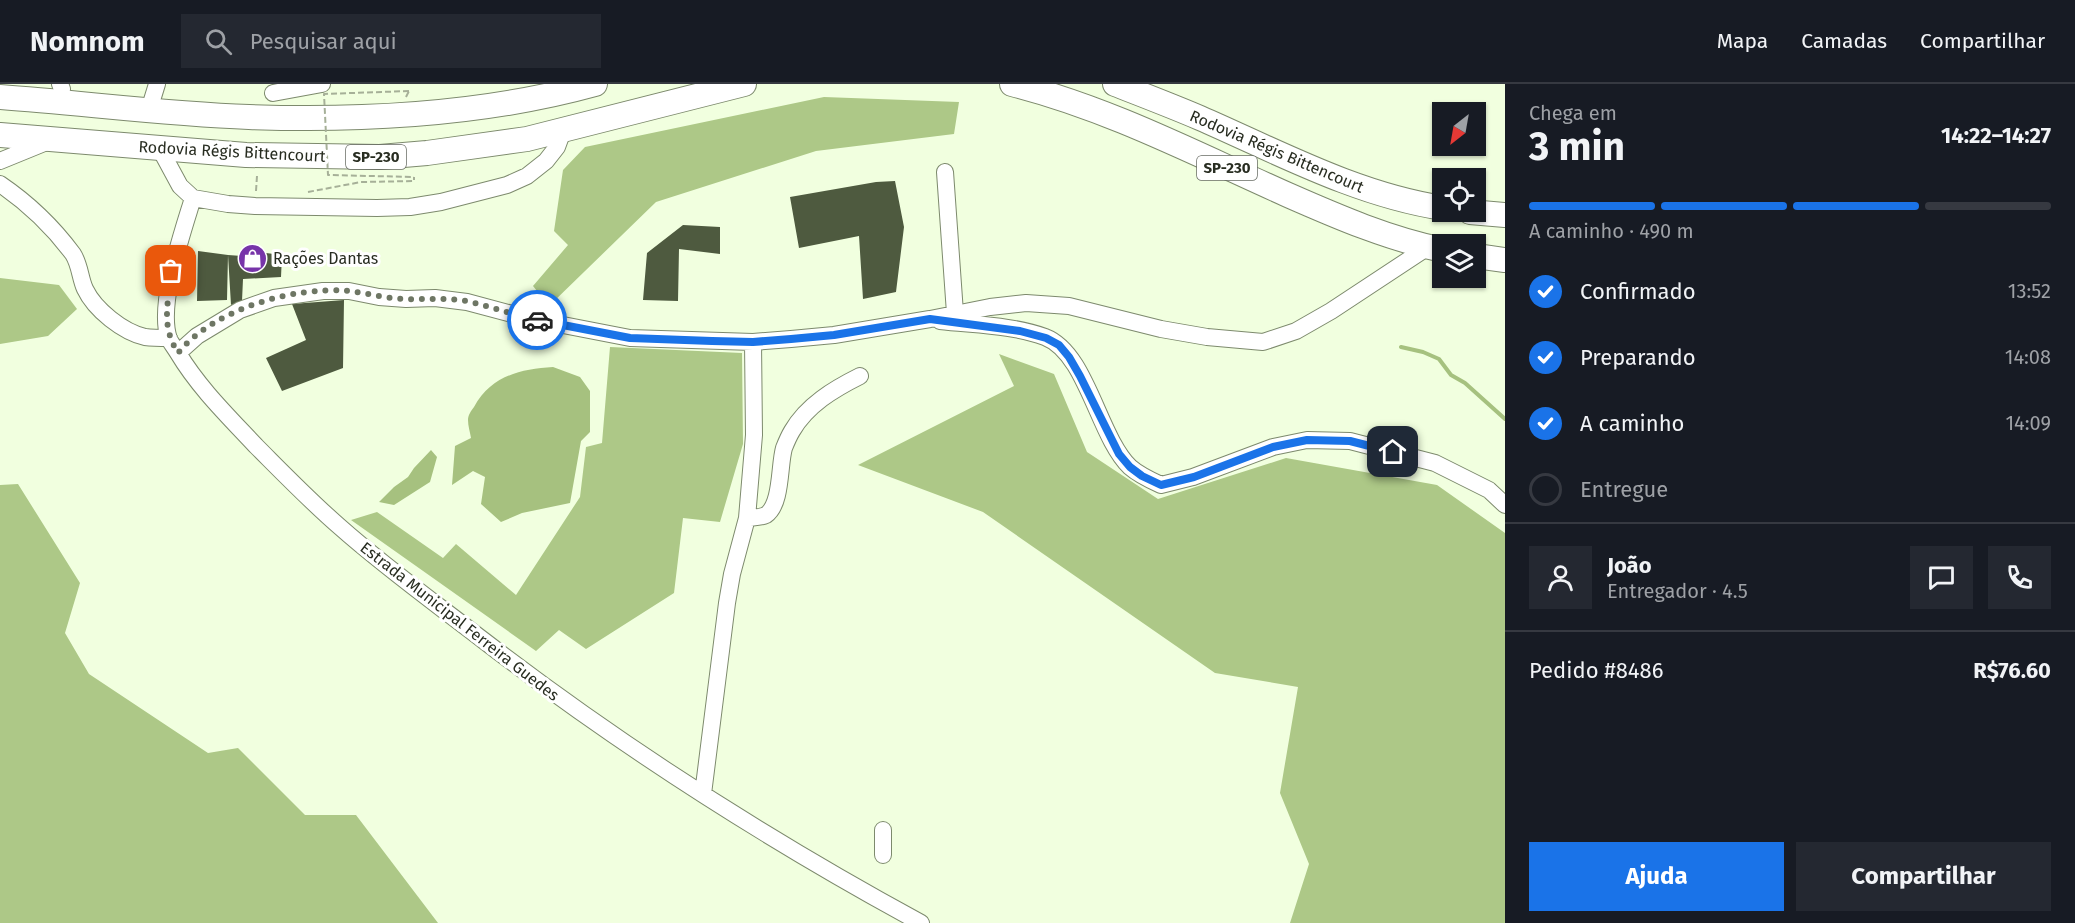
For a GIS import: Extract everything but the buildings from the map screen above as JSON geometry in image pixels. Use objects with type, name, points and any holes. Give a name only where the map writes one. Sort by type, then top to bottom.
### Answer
[{"type":"highway","points":[[0,98],[59,92],[149,110],[248,117],[341,118],[504,105],[595,84]]},
{"type":"highway","name":"Rodovia Régis Bittencourt","points":[[0,135],[246,155],[380,157],[472,147],[527,138],[744,84]]},
{"type":"highway","name":"Rodovia Régis Bittencourt","points":[[1012,84],[1060,98],[1119,120],[1340,218],[1432,247]]},
{"type":"highway","name":"Rodovia Régis Bittencourt","points":[[1115,84],[1199,118],[1301,164],[1409,202],[1432,206]]},
{"type":"highway","points":[[1146,84],[1199,118]]},
{"type":"highway","points":[[1486,213],[1505,215]]},
{"type":"highway","points":[[1486,257],[1505,260]]},
{"type":"street","points":[[149,110],[157,84]]},
{"type":"street","points":[[248,117],[276,89],[322,84]]},
{"type":"street","points":[[160,149],[180,186],[193,198],[228,204],[307,208],[410,207],[441,202],[507,185],[527,176],[546,161],[558,147],[564,128]]},
{"type":"street","points":[[0,161],[53,140]]},
{"type":"street","points":[[945,172],[955,313]]},
{"type":"street","points":[[0,184],[32,208],[63,243],[78,264],[88,295],[104,311],[131,332],[146,337],[169,338]]},
{"type":"street","name":"Estrada Municipal Ferreira Guedes","points":[[193,198],[171,271],[167,305],[169,338],[186,367],[211,399],[300,491],[410,585],[555,695],[703,794],[921,923]]},
{"type":"street","points":[[178,353],[197,336],[240,310],[274,298],[323,291],[349,291],[379,297],[435,298],[467,302],[527,318],[630,338],[753,342],[834,335],[955,313],[1026,303],[1070,306],[1207,338],[1263,342],[1296,331],[1432,250]]},
{"type":"street","points":[[930,319],[1020,331],[1046,338],[1059,345],[1080,376],[1119,454],[1142,476],[1161,485],[1194,477],[1273,447],[1307,440],[1350,441],[1435,464],[1489,490],[1505,505]]},
{"type":"street","points":[[703,794],[727,603],[747,518],[754,435],[753,342]]},
{"type":"street","points":[[747,518],[762,516],[770,511],[780,480],[784,447],[802,416],[832,391],[860,376]]},
{"type":"street","points":[[883,830],[883,855]]},
{"type":"path","points":[[302,194],[362,182],[414,181],[414,177],[328,175],[324,94],[409,91]]},
{"type":"shaded area","points":[[824,97],[959,102],[954,134],[816,151],[656,202],[549,306],[533,286],[568,245],[554,231],[563,170],[585,147]]},
{"type":"shaded area","points":[[0,278],[59,285],[77,309],[48,336],[0,344]]},
{"type":"shaded area","points":[[610,347],[742,353],[743,444],[720,522],[683,518],[674,593],[586,649],[559,630],[536,651],[351,520],[377,512],[443,558],[456,544],[516,595],[580,497],[586,447],[602,443]]},
{"type":"shaded area","points":[[999,354],[1054,374],[1087,452],[1158,499],[1286,458],[1437,485],[1505,533],[1505,923],[1290,923],[1309,864],[1280,793],[1298,687],[1215,673],[983,512],[858,465],[1014,386]]},
{"type":"shaded area","points":[[553,367],[580,377],[590,391],[590,432],[581,441],[570,503],[522,513],[501,522],[481,504],[485,477],[473,471],[452,485],[455,446],[471,438],[469,415],[489,388],[518,372]]},
{"type":"shaded area","points":[[431,450],[437,457],[430,482],[394,505],[379,502],[408,477]]},
{"type":"shaded area","points":[[18,484],[80,583],[65,633],[89,674],[208,753],[238,748],[305,815],[356,815],[438,923],[0,923],[0,485]]},
{"type":"waterway","points":[[1401,347],[1423,352],[1439,359],[1451,375],[1465,383],[1505,419]]},
{"type":"way so far","points":[[171,271],[167,318],[169,338],[178,353],[218,321],[240,310],[274,298],[323,291],[349,291],[379,297],[435,298],[467,302],[537,320]]},
{"type":"place","name":"Rações Dantas","points":[[252,258]]},
{"type":"route","points":[[537,320],[630,338],[753,342],[834,335],[930,319],[1020,331],[1046,338],[1059,345],[1080,376],[1119,454],[1142,476],[1161,485],[1194,477],[1273,447],[1307,440],[1350,441],[1393,452]]}]
